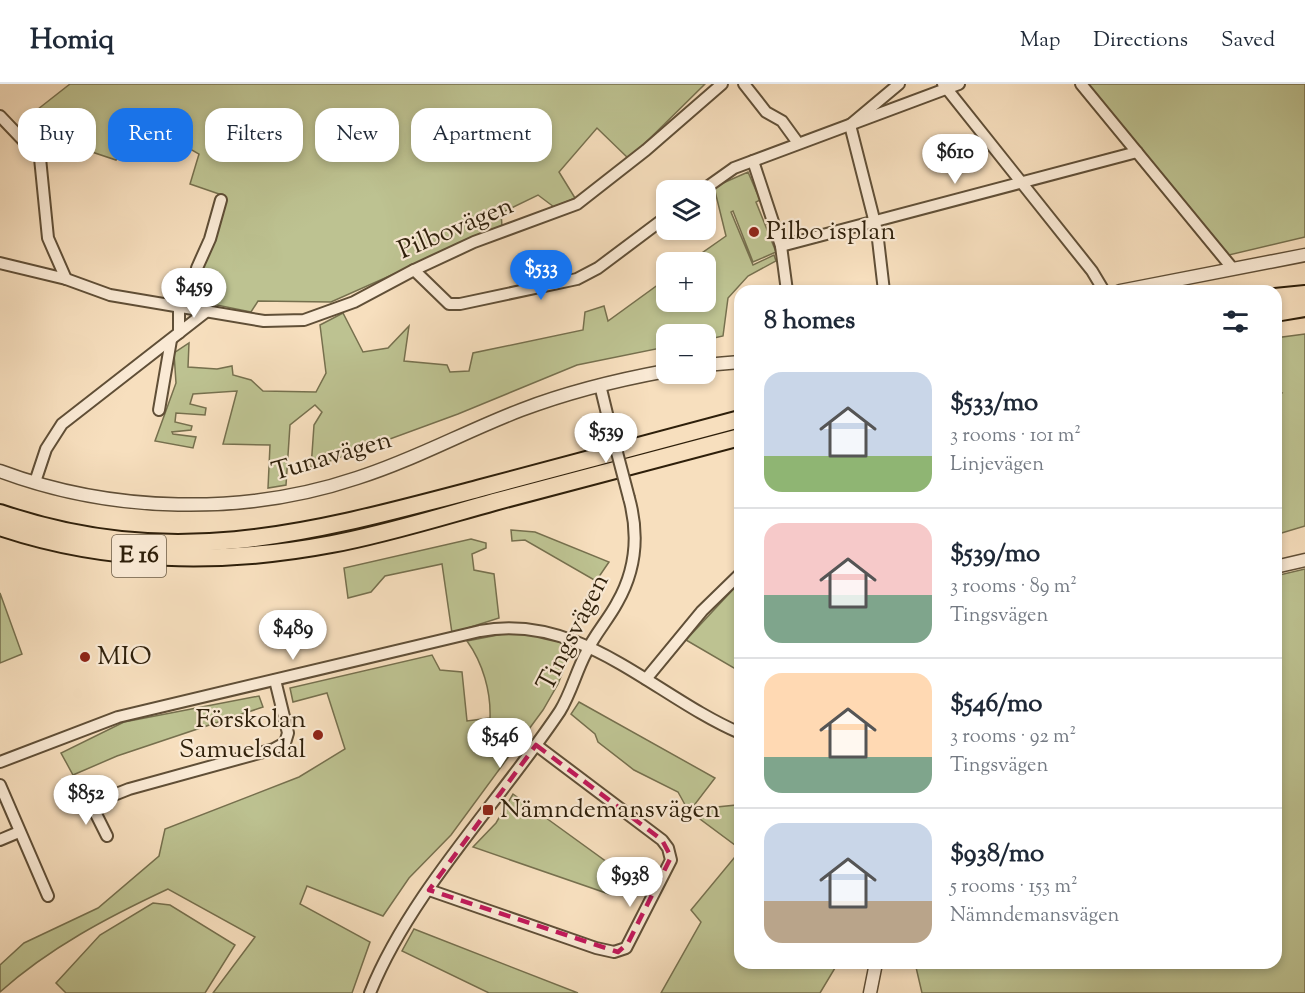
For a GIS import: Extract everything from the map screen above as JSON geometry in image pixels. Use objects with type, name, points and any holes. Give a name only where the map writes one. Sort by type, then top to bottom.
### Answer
[{"type":"highway","points":[[1282,296],[1305,294]]},
{"type":"highway","points":[[1282,312],[1305,308]]},
{"type":"highway","name":"E 16","points":[[0,513],[81,535],[154,544],[237,541],[278,536],[378,515],[734,421]]},
{"type":"highway","name":"E 16","points":[[0,527],[78,547],[152,557],[210,558],[281,552],[371,535],[734,439]]},
{"type":"street","name":"Pilbovägen","points":[[0,263],[66,279],[103,293],[179,304],[264,321],[304,320],[354,302],[474,242],[577,204],[646,150],[722,84]]},
{"type":"street","points":[[744,84],[766,112],[782,121],[798,143]]},
{"type":"street","points":[[850,124],[899,84]]},
{"type":"street","points":[[716,181],[734,168],[945,86],[959,84]]},
{"type":"street","points":[[1081,84],[1233,269]]},
{"type":"street","points":[[945,86],[1092,271],[1100,285]]},
{"type":"street","points":[[0,116],[40,158],[48,238],[66,279]]},
{"type":"street","points":[[850,124],[874,221],[883,285]]},
{"type":"street","points":[[781,246],[1137,152]]},
{"type":"street","points":[[753,161],[781,246],[786,285]]},
{"type":"street","points":[[35,482],[46,449],[62,424],[175,336],[203,310],[197,268],[210,239],[221,200]]},
{"type":"street","points":[[414,270],[448,304],[460,304],[577,279],[598,268],[656,224]]},
{"type":"street","points":[[1151,285],[1305,255]]},
{"type":"street","points":[[159,410],[175,336],[179,304]]},
{"type":"street","points":[[716,364],[734,363]]},
{"type":"street","name":"Tunavägen","points":[[0,471],[89,495],[139,502],[191,504],[290,497],[359,478],[520,411],[600,385],[656,373]]},
{"type":"street","name":"Tingsvägen","points":[[373,992],[407,921],[536,745],[568,696],[589,647],[618,602],[628,580],[634,555],[635,531],[629,498],[600,385]]},
{"type":"street","points":[[1282,565],[1305,560]]},
{"type":"street","points":[[646,679],[696,618],[734,580]]},
{"type":"street","points":[[0,762],[118,717],[500,628],[543,630],[589,647],[734,730]]},
{"type":"street","points":[[107,836],[91,804],[129,789],[282,745],[289,734],[275,680]]},
{"type":"street","points":[[429,890],[596,948],[614,952],[626,948],[670,860],[668,848],[662,840],[536,745]]},
{"type":"street","points":[[0,785],[48,896]]},
{"type":"street","points":[[0,840],[19,832]]},
{"type":"street","points":[[870,993],[875,969]]},
{"type":"highlighted area","points":[[536,745],[662,840],[671,857],[628,943],[618,952],[429,890]]},
{"type":"green space","points":[[70,84],[705,84],[629,159],[597,128],[559,172],[575,198],[554,207],[538,195],[501,213],[502,226],[331,302],[258,301],[251,312],[192,300],[222,195],[190,184],[199,154],[193,151],[193,108],[108,108],[108,157],[96,153],[96,108],[39,108]]},
{"type":"green space","points":[[1087,84],[1305,84],[1305,237],[1229,255]]},
{"type":"green space","points":[[748,172],[760,200],[756,202],[776,252],[753,262],[733,211],[731,212],[753,265],[774,255],[776,261],[748,276],[740,285],[734,285],[734,291],[728,298],[723,336],[716,338],[716,324],[656,324],[656,349],[577,365],[458,414],[311,468],[314,425],[322,412],[315,405],[290,425],[286,485],[268,488],[270,445],[223,444],[237,391],[193,394],[190,404],[206,408],[205,415],[176,413],[175,422],[192,426],[191,430],[172,432],[196,437],[193,448],[155,441],[176,383],[174,353],[189,343],[188,367],[217,369],[232,366],[233,375],[251,380],[263,391],[316,392],[326,373],[320,325],[343,313],[363,352],[388,348],[409,326],[404,361],[447,365],[450,372],[469,371],[473,353],[583,330],[585,312],[604,306],[608,321],[656,286],[656,312],[716,312],[716,252],[703,252],[726,236],[716,186]]},
{"type":"green space","points":[[1305,334],[1305,526],[1282,533],[1282,393],[1282,337]]},
{"type":"green space","points":[[511,530],[535,532],[609,562],[596,581],[525,540],[512,541]]},
{"type":"green space","points":[[471,539],[486,543],[486,548],[472,554],[474,570],[494,574],[499,618],[452,633],[442,564],[385,576],[371,592],[348,598],[344,568]]},
{"type":"green space","points":[[1305,569],[1305,993],[922,993],[916,969],[1282,969],[1282,574]]},
{"type":"green space","points":[[734,588],[734,668],[686,640]]},
{"type":"green space","points":[[0,593],[22,654],[0,663]]},
{"type":"green space","points":[[534,633],[573,647],[558,684],[543,710],[451,835],[409,878],[383,916],[307,886],[300,904],[370,942],[352,993],[213,993],[255,937],[168,889],[80,934],[38,961],[0,992],[0,965],[24,943],[98,908],[159,856],[165,829],[299,777],[345,749],[327,693],[293,702],[290,688],[432,655],[440,670],[462,672],[467,721],[490,718],[485,678],[467,641],[503,634]]},
{"type":"green space","points":[[259,696],[263,707],[117,756],[73,775],[61,753],[124,722]]},
{"type":"green space","points":[[579,702],[715,778],[689,812],[678,792],[634,770],[598,742],[595,734],[571,714]]},
{"type":"green space","points":[[513,794],[622,873],[609,894],[473,847],[496,823]]},
{"type":"green space","points":[[734,805],[734,844],[700,819],[707,808]]},
{"type":"green space","points":[[734,858],[734,969],[834,969],[820,993],[661,993],[701,922],[691,910]]},
{"type":"green space","points":[[153,903],[170,905],[235,945],[205,993],[66,993],[56,983],[100,935]]},
{"type":"green space","points":[[414,929],[578,993],[489,993],[402,951]]},
{"type":"place","name":"Pilbo isplan","points":[[754,232]]},
{"type":"place","name":"MIO","points":[[85,657]]},
{"type":"place","name":"Förskolan Samuelsdal","points":[[318,735]]},
{"type":"place","name":"Nämndemansvägen","points":[[488,810]]}]
